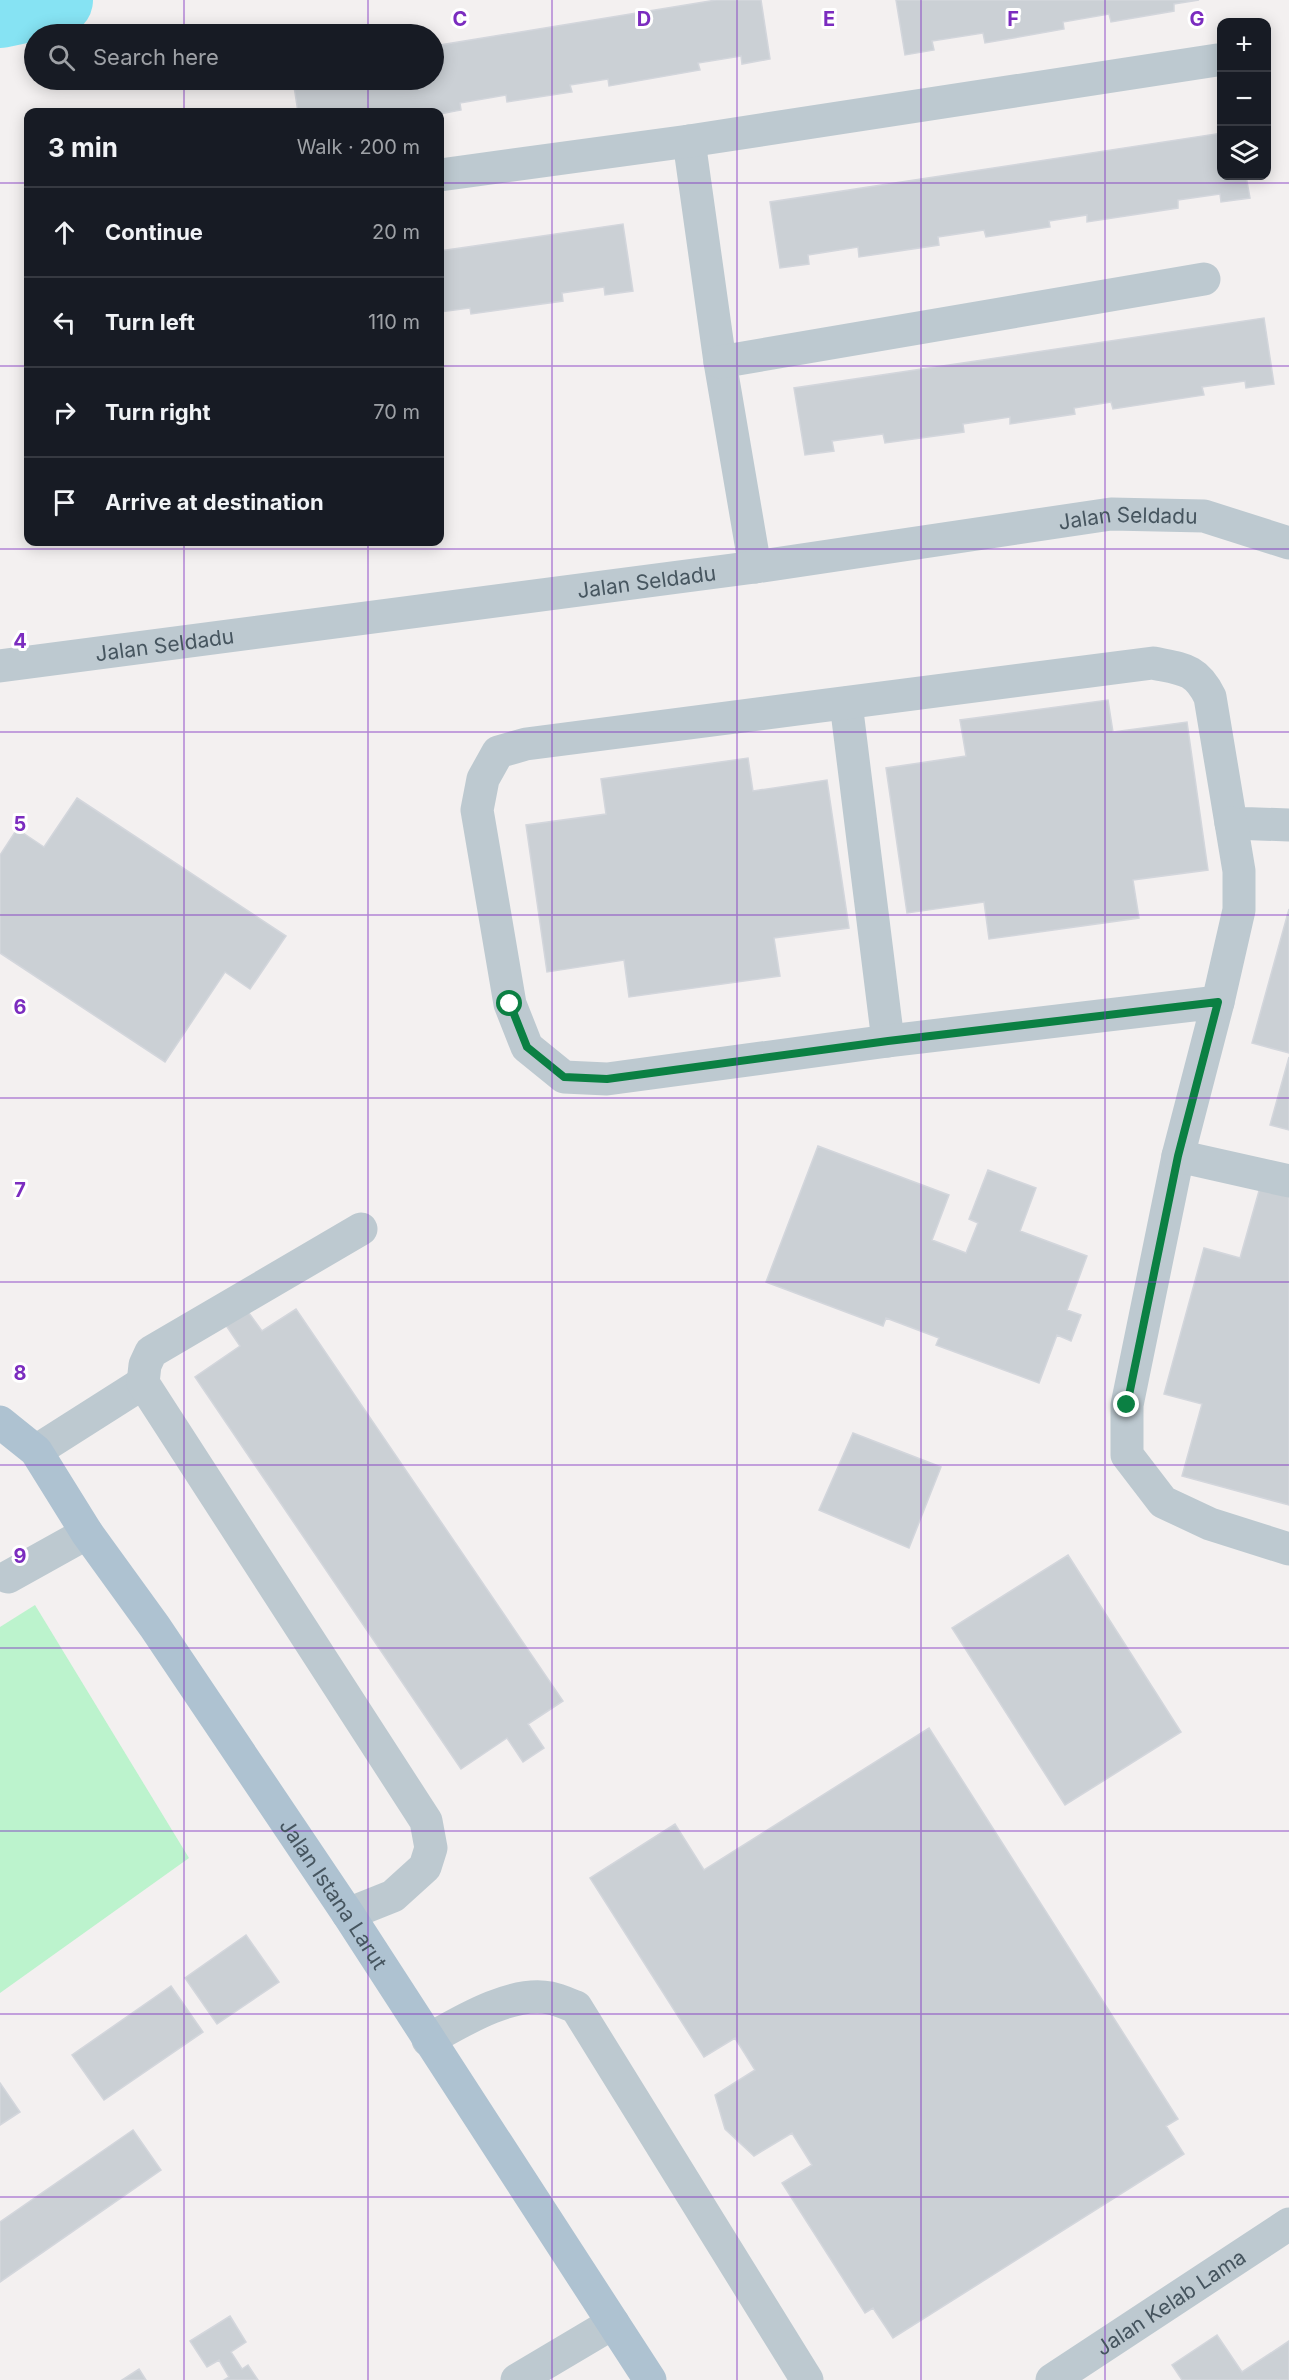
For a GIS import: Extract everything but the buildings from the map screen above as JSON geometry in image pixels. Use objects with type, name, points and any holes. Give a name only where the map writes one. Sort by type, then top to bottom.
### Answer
[{"type":"main road","name":"Jalan Istana Larut","points":[[0,1422],[36,1451],[87,1533],[155,1627],[348,1914],[650,2380]]},
{"type":"street","points":[[444,174],[688,141],[1217,60]]},
{"type":"street","points":[[688,141],[720,362],[755,567]]},
{"type":"street","points":[[720,362],[1204,279]]},
{"type":"street","name":"Jalan Seldadu","points":[[0,666],[755,567],[1111,514],[1204,516],[1289,543]]},
{"type":"street","points":[[1218,1002],[888,1041],[607,1079],[564,1077],[527,1047],[510,1004],[477,810],[483,779],[498,752],[526,744],[1152,663],[1184,669],[1202,681],[1210,697],[1239,871],[1239,910],[1218,1002],[1178,1156],[1127,1405],[1127,1455],[1163,1502],[1210,1524],[1289,1549]]},
{"type":"street","points":[[846,703],[888,1041]]},
{"type":"street","points":[[1231,823],[1289,825]]},
{"type":"street","points":[[1178,1156],[1289,1181]]},
{"type":"street","points":[[348,1914],[393,1896],[425,1867],[431,1848],[426,1821],[143,1383],[145,1365],[151,1352],[361,1229]]},
{"type":"street","points":[[36,1451],[143,1383]]},
{"type":"street","points":[[9,1577],[87,1533]]},
{"type":"street","points":[[428,2040],[469,2017],[522,1998],[549,1998],[576,2007],[807,2380]]},
{"type":"street","name":"Jalan Kelab Lama","points":[[1052,2380],[1289,2224]]},
{"type":"street","points":[[517,2380],[613,2323]]},
{"type":"green space","points":[[35,1605],[189,1858],[0,1993],[0,1627]]},
{"type":"waterway","points":[[0,12],[57,0]]},
{"type":"route","points":[[510,1004],[527,1047],[564,1077],[607,1079],[888,1041],[1218,1002],[1178,1156],[1127,1405]]}]
